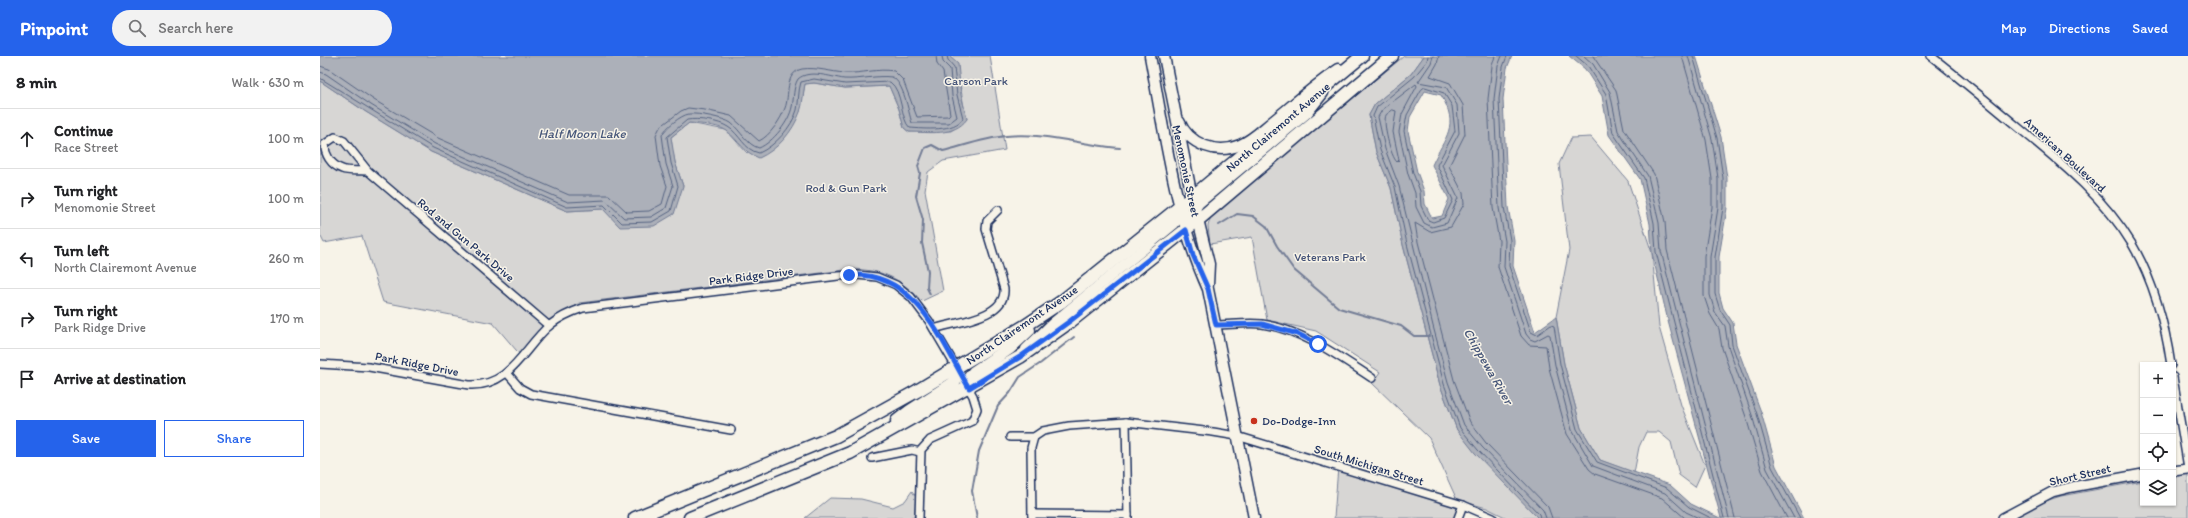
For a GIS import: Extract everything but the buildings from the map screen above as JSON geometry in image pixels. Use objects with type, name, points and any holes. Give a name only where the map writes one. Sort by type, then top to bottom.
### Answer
[{"type":"main road","name":"Menomonie Street","points":[[1150,56],[1181,211],[1193,255],[1208,289],[1254,518]]},
{"type":"main road","name":"Menomonie Street","points":[[1164,56],[1194,202],[1209,264],[1208,289]]},
{"type":"main road","name":"North Clairemont Avenue","points":[[635,518],[836,436],[957,368],[1045,313],[1194,202],[1329,85],[1360,56]]},
{"type":"main road","points":[[1175,114],[1188,134],[1201,144],[1213,148],[1235,147],[1250,139],[1327,77],[1360,56]]},
{"type":"main road","name":"North Clairemont Avenue","points":[[690,518],[850,452],[969,388],[1014,361],[1070,321],[1186,230],[1392,56]]},
{"type":"main road","points":[[1186,230],[1194,202]]},
{"type":"main road","points":[[1014,361],[1041,333],[1170,228],[1181,211]]},
{"type":"main road","points":[[969,388],[970,377],[974,372],[1010,348],[1045,313]]},
{"type":"main road","points":[[887,433],[900,417],[952,384],[955,381],[957,368]]},
{"type":"street","name":"American Boulevard","points":[[1931,56],[2090,188],[2112,214],[2132,245],[2148,278],[2159,312],[2170,362]]},
{"type":"street","name":"Rod and Gun Park Drive","points":[[368,171],[342,169],[327,157],[324,152],[325,144],[335,137],[344,141],[368,171],[549,326]]},
{"type":"street","points":[[934,329],[993,311],[1003,299],[1004,289],[986,229],[987,221],[998,210]]},
{"type":"street","name":"Park Ridge Drive","points":[[320,364],[369,367],[474,386],[485,385],[507,374],[549,326],[568,314],[596,305],[857,275],[877,277],[896,285],[920,307],[969,388],[976,404],[976,413],[972,421],[930,440],[922,447],[920,452]]},
{"type":"street","points":[[1216,325],[1262,324],[1298,334],[1318,344],[1372,378]]},
{"type":"street","points":[[507,374],[520,388],[532,394],[731,430]]},
{"type":"street","points":[[2176,395],[2188,469],[2176,471]]},
{"type":"street","points":[[1010,437],[1034,437],[1031,448],[1032,516],[1128,516],[1126,422]]},
{"type":"street","name":"South Michigan Street","points":[[1034,437],[1043,431],[1054,429],[1126,422],[1237,436],[1463,505],[1492,518]]},
{"type":"street","points":[[872,458],[912,450],[920,452],[919,518]]},
{"type":"street","name":"Short Street","points":[[2003,518],[2052,492],[2140,475]]},
{"type":"street","points":[[1458,518],[1463,505]]},
{"type":"green space","name":"Rod & Gun Park","points":[[949,56],[990,56],[1005,150],[943,161],[928,172],[925,190],[943,291],[922,301],[899,281],[891,277],[875,272],[853,269],[579,303],[561,317],[522,357],[493,323],[383,302],[362,236],[324,243],[320,235],[320,81],[366,112],[431,152],[567,211],[603,209],[683,186],[675,162],[670,138],[689,123],[726,130],[747,153],[800,112],[805,84],[814,83],[845,88],[889,86],[899,109],[904,128],[909,132],[951,131],[967,119],[956,69]]},
{"type":"green space","name":"Veterans Park","points":[[1404,56],[1424,56],[1411,74],[1375,104],[1369,115],[1376,152],[1391,188],[1403,245],[1440,385],[1457,430],[1538,518],[1507,518],[1487,508],[1457,500],[1429,438],[1372,383],[1380,372],[1316,331],[1267,320],[1252,237],[1210,244],[1208,226],[1211,216]]},
{"type":"green space","points":[[1591,137],[1628,181],[1652,253],[1659,327],[1681,405],[1705,465],[1695,487],[1679,475],[1671,442],[1659,432],[1646,432],[1639,447],[1634,473],[1600,460],[1581,428],[1564,364],[1556,317],[1569,250],[1559,164],[1571,138]]},
{"type":"green space","points":[[1338,467],[1463,505],[1458,518],[1334,518]]},
{"type":"green space","points":[[2188,474],[2188,518],[2012,518],[2042,502],[2061,496],[2140,482],[2140,506],[2176,506],[2176,476]]},
{"type":"green space","points":[[912,491],[916,497],[914,518],[805,518],[830,498],[861,499],[893,507],[905,501]]},
{"type":"water","name":"Half Moon Lake","points":[[320,56],[949,56],[958,64],[961,95],[967,119],[962,125],[948,131],[933,133],[909,132],[904,128],[899,109],[889,86],[845,88],[814,83],[805,84],[801,109],[789,133],[784,140],[766,155],[759,158],[745,149],[727,131],[719,127],[689,123],[671,137],[675,162],[683,186],[674,214],[654,226],[620,227],[603,209],[567,211],[431,152],[366,112],[320,81]]},
{"type":"water","name":"Chippewa River","points":[[1424,56],[1512,56],[1507,68],[1503,99],[1508,207],[1514,240],[1513,266],[1535,332],[1556,317],[1564,364],[1581,428],[1600,460],[1670,485],[1691,504],[1720,518],[1538,518],[1475,453],[1457,430],[1440,385],[1403,245],[1391,188],[1376,152],[1369,115],[1375,104],[1411,74]],"holes":[[[1425,91],[1441,95],[1447,106],[1450,124],[1446,139],[1432,165],[1449,199],[1442,216],[1432,218],[1425,204],[1424,191],[1417,172],[1408,131],[1410,117]]]},
{"type":"water","points":[[1569,56],[1696,56],[1721,137],[1727,178],[1727,208],[1719,257],[1719,293],[1723,308],[1733,323],[1736,344],[1761,412],[1776,466],[1804,518],[1721,518],[1668,321],[1652,253],[1650,224],[1640,179],[1609,135],[1602,96],[1585,69]]},
{"type":"waterway","points":[[930,294],[927,288],[928,271],[922,243],[923,220],[916,196],[920,173],[918,166],[925,148],[932,145],[943,151],[990,138],[1020,135],[1049,137],[1120,148]]},
{"type":"waterway","points":[[1219,225],[1237,214],[1253,216],[1266,226],[1277,246],[1294,270],[1339,308],[1401,326],[1414,336],[1429,336]]},
{"type":"waterway","points":[[977,518],[972,491],[979,451],[998,406],[1010,393],[1020,377],[1041,363],[1074,337]]},
{"type":"place","name":"Do-Dodge-Inn","points":[[1254,421]]},
{"type":"route","points":[[849,275],[864,275],[886,280],[896,285],[911,297],[929,321],[969,388],[1020,357],[1070,321],[1186,230],[1193,255],[1208,289],[1216,325],[1262,324],[1298,334],[1318,344]]},
{"type":"park label","name":"Carson Park","points":[[976,81]]}]
